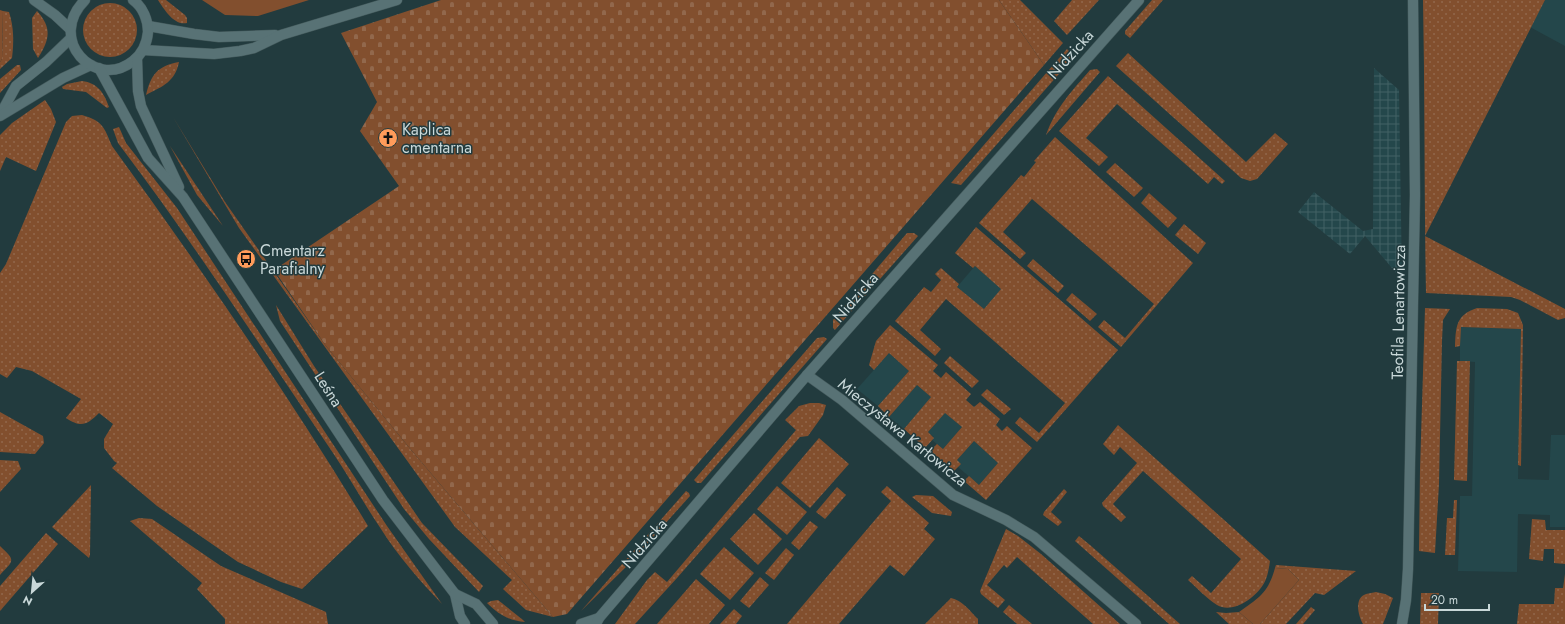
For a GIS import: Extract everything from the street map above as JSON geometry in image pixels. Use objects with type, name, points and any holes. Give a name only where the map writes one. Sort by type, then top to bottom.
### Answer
[{"type":"street","points":[[34,0],[55,15],[70,34],[78,54],[95,67],[148,158],[183,197]]},
{"type":"street","points":[[0,116],[16,86],[46,62],[70,34],[72,20],[77,8],[85,0]]},
{"type":"street","points":[[0,116],[63,78],[95,67],[109,70],[120,68],[129,64],[140,54],[148,38],[148,26],[144,12],[133,0]]},
{"type":"street","points":[[140,54],[214,54],[254,48],[280,35],[397,0]]},
{"type":"street","name":"Nidzicka","points":[[598,621],[807,375],[1138,0]]},
{"type":"street","name":"Teofila Lenartowicza","points":[[1402,624],[1406,600],[1408,569],[1415,196],[1412,0]]},
{"type":"street","points":[[148,26],[219,37],[280,35]]},
{"type":"street","points":[[140,54],[138,91],[141,106],[183,197]]},
{"type":"street","name":"Leśna","points":[[183,197],[383,500],[455,594]]},
{"type":"street","name":"Mieczysława Karłowicza","points":[[807,375],[842,400],[953,495],[1006,520],[1034,537],[1136,624]]},
{"type":"street","points":[[455,594],[460,616],[465,624]]},
{"type":"street","points":[[455,594],[476,604],[492,624]]},
{"type":"street","points":[[581,624],[598,621]]},
{"type":"shaded area","points":[[1545,0],[1565,0],[1565,46],[1530,27]]},
{"type":"shaded area","points":[[1374,68],[1399,90],[1402,280],[1365,236],[1350,254],[1298,212],[1314,192],[1363,231],[1373,229]]},
{"type":"shaded area","points":[[975,266],[1002,289],[984,310],[957,287]]},
{"type":"shaded area","points":[[1460,327],[1521,329],[1518,479],[1549,480],[1551,435],[1565,435],[1565,527],[1550,527],[1550,515],[1518,514],[1517,572],[1458,571],[1460,496],[1472,496],[1475,362],[1460,361]]},
{"type":"shaded area","points":[[889,353],[909,371],[878,406],[857,389]]},
{"type":"shaded area","points":[[917,385],[932,397],[904,429],[889,417]]},
{"type":"shaded area","points":[[945,412],[962,427],[943,449],[932,440],[934,437],[928,432]]},
{"type":"shaded area","points":[[974,441],[998,463],[979,485],[958,467],[960,464],[956,461]]},
{"type":"green space","points":[[158,0],[166,0],[185,15],[187,18],[187,23],[178,22],[170,16]]},
{"type":"green space","points":[[202,0],[309,0],[258,16],[225,15]]},
{"type":"green space","points":[[441,0],[999,0],[1044,65],[567,614],[553,617],[412,451],[326,346],[274,270],[399,186],[360,131],[377,102],[341,33]]},
{"type":"green space","points":[[999,0],[1020,0],[1063,43],[1044,65]]},
{"type":"green space","points":[[1072,0],[1099,0],[1067,35],[1054,21]]},
{"type":"green space","points":[[1152,0],[1163,0],[1130,38],[1125,34],[1125,31]]},
{"type":"green space","points":[[1423,0],[1545,0],[1425,236],[1424,73]]},
{"type":"green space","points":[[110,3],[120,5],[129,11],[135,20],[137,30],[135,40],[129,49],[120,55],[110,57],[100,55],[91,49],[85,40],[83,30],[85,20],[91,11],[100,5]]},
{"type":"green space","points":[[0,10],[3,11],[2,59],[0,62]]},
{"type":"green space","points":[[3,11],[9,12],[11,18],[13,29],[13,47],[12,58],[0,69],[0,62],[2,59]]},
{"type":"green space","points":[[37,11],[45,23],[48,34],[45,45],[38,58],[33,49],[32,18]]},
{"type":"green space","points":[[1067,49],[1072,54],[1073,58],[961,185],[951,183]]},
{"type":"green space","points":[[1128,53],[1246,162],[1275,133],[1288,144],[1257,179],[1250,181],[1241,178],[1116,66]]},
{"type":"green space","points":[[179,62],[175,74],[167,83],[146,95],[150,82],[156,72],[165,66]]},
{"type":"green space","points":[[17,65],[20,65],[21,70],[0,93],[0,79]]},
{"type":"green space","points":[[1097,69],[1100,72],[1046,135],[1050,125],[1065,100],[1090,70]]},
{"type":"green space","points":[[1108,76],[1225,181],[1222,184],[1214,177],[1208,184],[1117,104],[1086,138],[1108,157],[1099,166],[1059,131]]},
{"type":"green space","points":[[82,81],[96,86],[105,97],[109,107],[107,108],[86,92],[63,89],[62,87],[67,84]]},
{"type":"green space","points":[[45,100],[51,109],[56,122],[36,171],[6,157],[0,171],[0,135],[12,123]]},
{"type":"green space","points":[[82,115],[99,122],[105,129],[112,146],[212,286],[276,381],[368,526],[302,589],[281,582],[238,562],[157,506],[112,468],[117,463],[104,448],[104,439],[113,424],[99,413],[84,424],[76,423],[66,418],[81,399],[32,371],[16,367],[7,378],[0,374],[0,273],[6,264],[66,122],[72,116]]},
{"type":"green space","points":[[173,117],[225,202],[326,346],[412,451],[553,617],[526,610],[503,589],[512,580],[455,527],[239,228]]},
{"type":"green space","points":[[119,127],[126,143],[177,208],[387,526],[442,604],[394,549],[339,462],[227,296],[174,219],[118,143],[113,129]]},
{"type":"green space","points":[[1055,137],[1193,263],[1121,347],[1098,327],[1104,320],[1125,338],[1154,304],[1032,199],[1003,232],[1026,253],[1020,259],[979,223],[1021,175],[1024,177],[1036,162],[1034,161]]},
{"type":"green space","points":[[170,146],[223,226],[197,195]]},
{"type":"green space","points":[[1115,163],[1143,188],[1134,197],[1106,172]]},
{"type":"green space","points":[[1149,193],[1177,218],[1168,228],[1141,203]]},
{"type":"green space","points":[[1184,224],[1206,243],[1198,254],[1175,235]]},
{"type":"green space","points":[[976,227],[1118,350],[1037,442],[1015,423],[1020,417],[1039,433],[1065,403],[946,299],[920,330],[941,349],[935,356],[895,321],[924,287],[931,292],[941,280],[935,274],[941,268],[959,284],[957,287],[984,309],[1001,289],[975,266],[973,268],[955,253]]},
{"type":"green space","points":[[907,233],[914,233],[918,236],[835,330],[833,328],[833,320]]},
{"type":"green space","points":[[1425,236],[1565,309],[1565,318],[1558,320],[1520,300],[1511,297],[1426,293]]},
{"type":"green space","points":[[1033,259],[1064,286],[1058,293],[1027,266]]},
{"type":"green space","points":[[1072,293],[1097,314],[1090,321],[1066,300]]},
{"type":"green space","points":[[276,305],[314,366],[422,523],[483,586],[479,592],[429,539],[404,509],[280,321]]},
{"type":"green space","points":[[1425,308],[1450,309],[1443,320],[1439,484],[1435,553],[1419,551]]},
{"type":"green space","points":[[1477,308],[1507,309],[1518,313],[1523,325],[1521,466],[1518,465],[1521,329],[1461,327],[1460,346],[1455,347],[1458,323],[1464,314]]},
{"type":"green space","points":[[890,325],[938,365],[933,371],[941,378],[946,372],[971,394],[966,400],[974,407],[980,402],[1000,419],[996,425],[1002,431],[1007,426],[1032,448],[986,500],[964,481],[969,476],[979,485],[998,463],[974,441],[957,460],[961,464],[954,471],[930,451],[937,444],[943,449],[962,427],[945,413],[928,432],[934,438],[925,448],[904,429],[931,397],[917,385],[889,417],[878,406],[909,371],[889,353],[874,370],[869,365],[876,341]]},
{"type":"green space","points":[[824,337],[827,339],[701,483],[697,483],[694,480],[817,338]]},
{"type":"green space","points":[[950,356],[979,381],[972,388],[944,363]]},
{"type":"green space","points":[[1457,361],[1470,361],[1467,481],[1454,480]]},
{"type":"green space","points":[[987,389],[1011,409],[1004,415],[981,395]]},
{"type":"green space","points":[[810,403],[826,405],[823,415],[808,436],[800,437],[635,624],[615,624],[647,580],[655,572],[667,582],[796,430],[785,420],[799,406]]},
{"type":"green space","points":[[0,412],[43,436],[44,443],[35,454],[0,452]]},
{"type":"green space","points":[[1118,425],[1270,561],[1268,573],[1263,585],[1246,602],[1231,607],[1217,605],[1188,580],[1192,576],[1211,593],[1241,559],[1143,471],[1113,504],[1126,517],[1121,522],[1103,506],[1102,503],[1137,463],[1120,447],[1114,455],[1103,444]]},
{"type":"green space","points":[[819,438],[849,464],[810,508],[781,483]]},
{"type":"green space","points":[[0,460],[18,461],[21,469],[0,492]]},
{"type":"green space","points":[[91,485],[90,555],[89,558],[52,527]]},
{"type":"green space","points":[[777,486],[807,512],[787,535],[757,509]]},
{"type":"green space","points":[[887,486],[929,523],[924,529],[935,539],[904,576],[890,565],[839,624],[787,624],[891,501],[881,492]]},
{"type":"green space","points":[[837,487],[846,495],[825,519],[816,512]]},
{"type":"green space","points":[[1064,489],[1067,492],[1051,512],[1062,522],[1058,526],[1043,515]]},
{"type":"green space","points":[[686,491],[690,496],[628,565],[581,611]]},
{"type":"green space","points":[[916,495],[933,496],[952,512],[951,516],[932,513],[912,497]]},
{"type":"green space","points":[[1454,500],[1457,500],[1455,555],[1445,555],[1447,518],[1453,518]]},
{"type":"green space","points":[[754,513],[782,539],[758,565],[730,539]]},
{"type":"green space","points":[[139,518],[152,519],[221,566],[326,612],[328,624],[225,624],[225,619],[197,589],[202,583],[130,521]]},
{"type":"green space","points":[[1532,519],[1545,520],[1546,530],[1565,530],[1565,564],[1554,563],[1554,549],[1544,549],[1543,561],[1529,559]]},
{"type":"green space","points":[[810,521],[818,527],[799,550],[791,543]]},
{"type":"green space","points":[[1006,529],[1018,536],[1041,554],[1120,624],[1093,624],[1017,557],[1007,568],[1004,565],[987,585],[1005,600],[998,608],[981,594],[980,591]]},
{"type":"green space","points":[[46,533],[58,544],[0,611],[0,586]]},
{"type":"green space","points":[[1079,536],[1180,624],[1169,624],[1075,541]]},
{"type":"green space","points":[[0,546],[9,555],[11,560],[0,575]]},
{"type":"green space","points":[[724,547],[754,573],[730,600],[700,574]]},
{"type":"green space","points":[[786,548],[794,555],[774,580],[765,573]]},
{"type":"green space","points":[[1276,565],[1356,571],[1324,595],[1315,593],[1286,624],[1260,624],[1299,580],[1288,569],[1275,568]]},
{"type":"green space","points":[[1275,568],[1288,569],[1299,580],[1260,624],[1253,624],[1239,612],[1262,594],[1269,583]]},
{"type":"green space","points":[[1565,574],[1565,624],[1517,624],[1519,604],[1554,604],[1555,588],[1563,588]]},
{"type":"green space","points":[[760,577],[769,585],[749,608],[740,601]]},
{"type":"green space","points":[[696,579],[725,605],[709,624],[657,624]]},
{"type":"green space","points":[[1376,592],[1393,598],[1383,624],[1363,624],[1358,603],[1362,596]]},
{"type":"green space","points":[[1421,593],[1439,593],[1438,624],[1420,624]]},
{"type":"green space","points":[[951,598],[966,606],[978,619],[978,624],[925,624]]},
{"type":"green space","points":[[498,600],[525,622],[504,616],[487,603]]},
{"type":"green space","points":[[1009,605],[1032,624],[1017,624],[1003,612]]},
{"type":"green space","points":[[1311,607],[1315,610],[1303,624],[1296,624]]},
{"type":"green space","points":[[734,609],[742,616],[736,624],[720,624]]},
{"type":"green space","points":[[1216,612],[1239,612],[1253,624],[1229,624]]},
{"type":"place","name":"Kaplica cmentarna","points":[[388,138]]},
{"type":"place","name":"Cmentarz Parafialny","points":[[246,259]]}]
